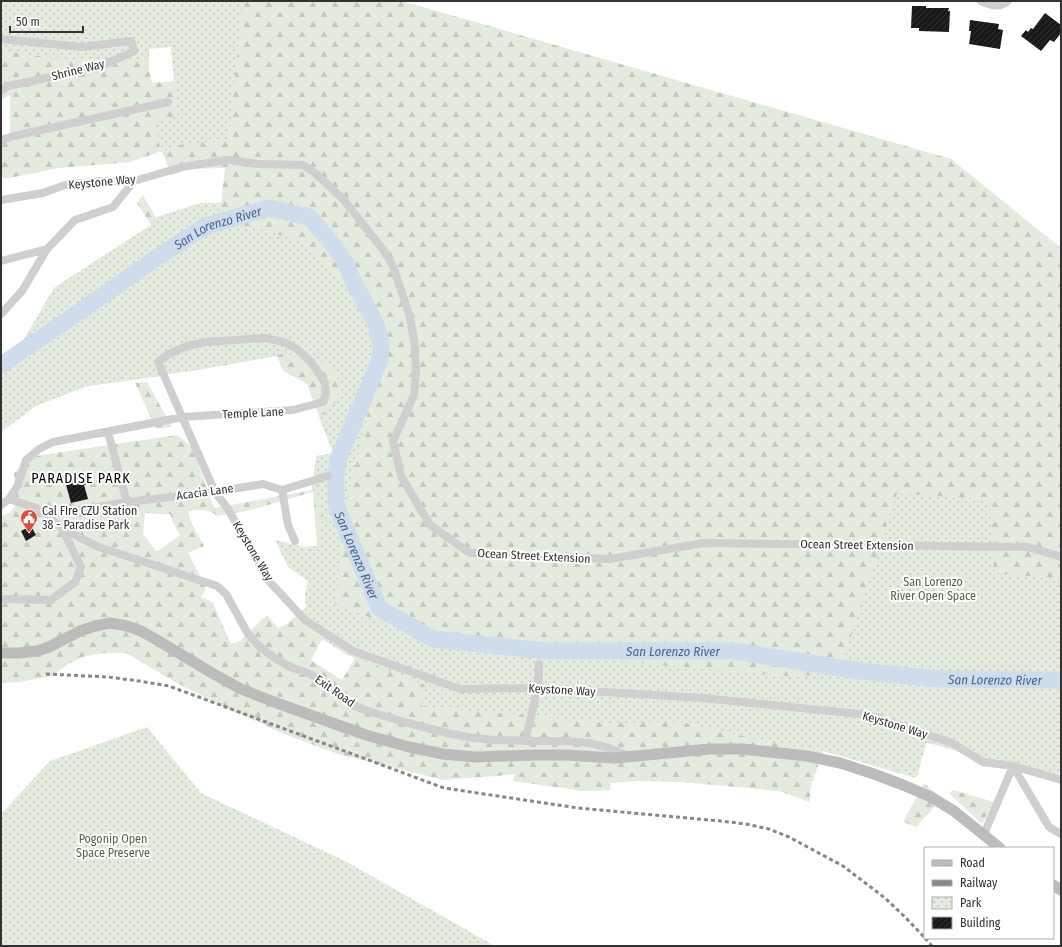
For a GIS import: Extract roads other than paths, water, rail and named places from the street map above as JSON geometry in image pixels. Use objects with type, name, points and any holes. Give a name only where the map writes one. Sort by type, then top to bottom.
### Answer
[{"type":"main road","points":[[1,653],[37,651],[95,626],[110,623],[127,626],[141,631],[241,689],[366,735],[443,754],[474,757],[535,754],[615,758],[710,749],[742,750],[807,756],[881,776],[931,797],[954,811],[999,847]]},
{"type":"street","points":[[982,1],[1000,6],[1008,1]]},
{"type":"street","name":"Shrine Way","points":[[1,39],[82,47],[131,41],[134,51],[99,67],[8,86],[1,92]]},
{"type":"street","points":[[1,140],[168,102]]},
{"type":"street","name":"Keystone Way","points":[[1,200],[43,192],[65,185],[100,180],[134,181],[182,167],[227,160]]},
{"type":"street","name":"Ocean Street Extension","points":[[227,160],[259,164],[304,165],[343,199],[384,251],[393,266],[410,317],[416,347],[414,395],[393,441],[401,476],[430,525],[470,553],[609,559],[704,543],[1028,547],[1061,557]]},
{"type":"street","points":[[1,314],[22,292],[47,249],[75,220],[112,207],[134,181]]},
{"type":"street","points":[[1,261],[47,249]]},
{"type":"street","name":"Keystone Way","points":[[323,402],[326,394],[325,383],[311,362],[297,350],[284,342],[265,338],[206,342],[187,346],[169,354],[158,362],[183,416],[215,492],[228,509],[268,580],[305,620],[353,651],[460,689],[538,688],[703,698],[869,715],[952,743],[983,762],[1013,766],[1061,780]]},
{"type":"street","name":"Temple Lane","points":[[183,416],[293,410],[323,402]]},
{"type":"street","points":[[1,505],[9,499],[18,485],[26,460],[39,449],[53,442],[183,416]]},
{"type":"street","points":[[108,432],[127,502]]},
{"type":"street","points":[[295,541],[288,525],[282,490],[328,476]]},
{"type":"street","name":"Acacia Lane","points":[[80,510],[127,502],[215,492],[263,484],[282,490]]},
{"type":"street","points":[[1,599],[51,600],[75,582],[81,567],[62,528],[39,509],[9,499]]},
{"type":"street","name":"Exit Road","points":[[62,528],[96,546],[217,586],[226,594],[248,634],[259,646],[273,657],[290,667],[308,673],[323,681],[354,706],[398,720],[447,733],[473,738],[525,741],[565,741],[590,744],[609,748],[630,757]]},
{"type":"street","points":[[525,741],[538,688],[539,664]]},
{"type":"street","points":[[1013,766],[1049,827],[1061,834]]},
{"type":"street","points":[[984,834],[1013,766]]},
{"type":"waterway","name":"San Lorenzo River","points":[[1,365],[162,254],[206,226],[269,208],[309,217],[335,247],[346,264],[353,281],[376,324],[381,344],[380,359],[339,457],[336,475],[336,505],[379,608],[433,639],[545,651],[733,651],[860,671],[938,679],[1061,680]]},
{"type":"railway","points":[[46,674],[108,677],[169,686],[444,788],[578,808],[720,821],[746,824],[769,829],[789,837],[843,866],[885,898],[924,937]]},
{"type":"railway","points":[[926,939],[932,946]]},
{"type":"place","name":"Cal FIre CZU Station 38 - Paradise Park","points":[[29,533]]},
{"type":"district","name":"PARADISE PARK","points":[[81,478]]},
{"type":"park label","name":"San Lorenzo River Open Space","points":[[933,589]]},
{"type":"park label","name":"Pogonip Open Space Preserve","points":[[113,846]]}]
